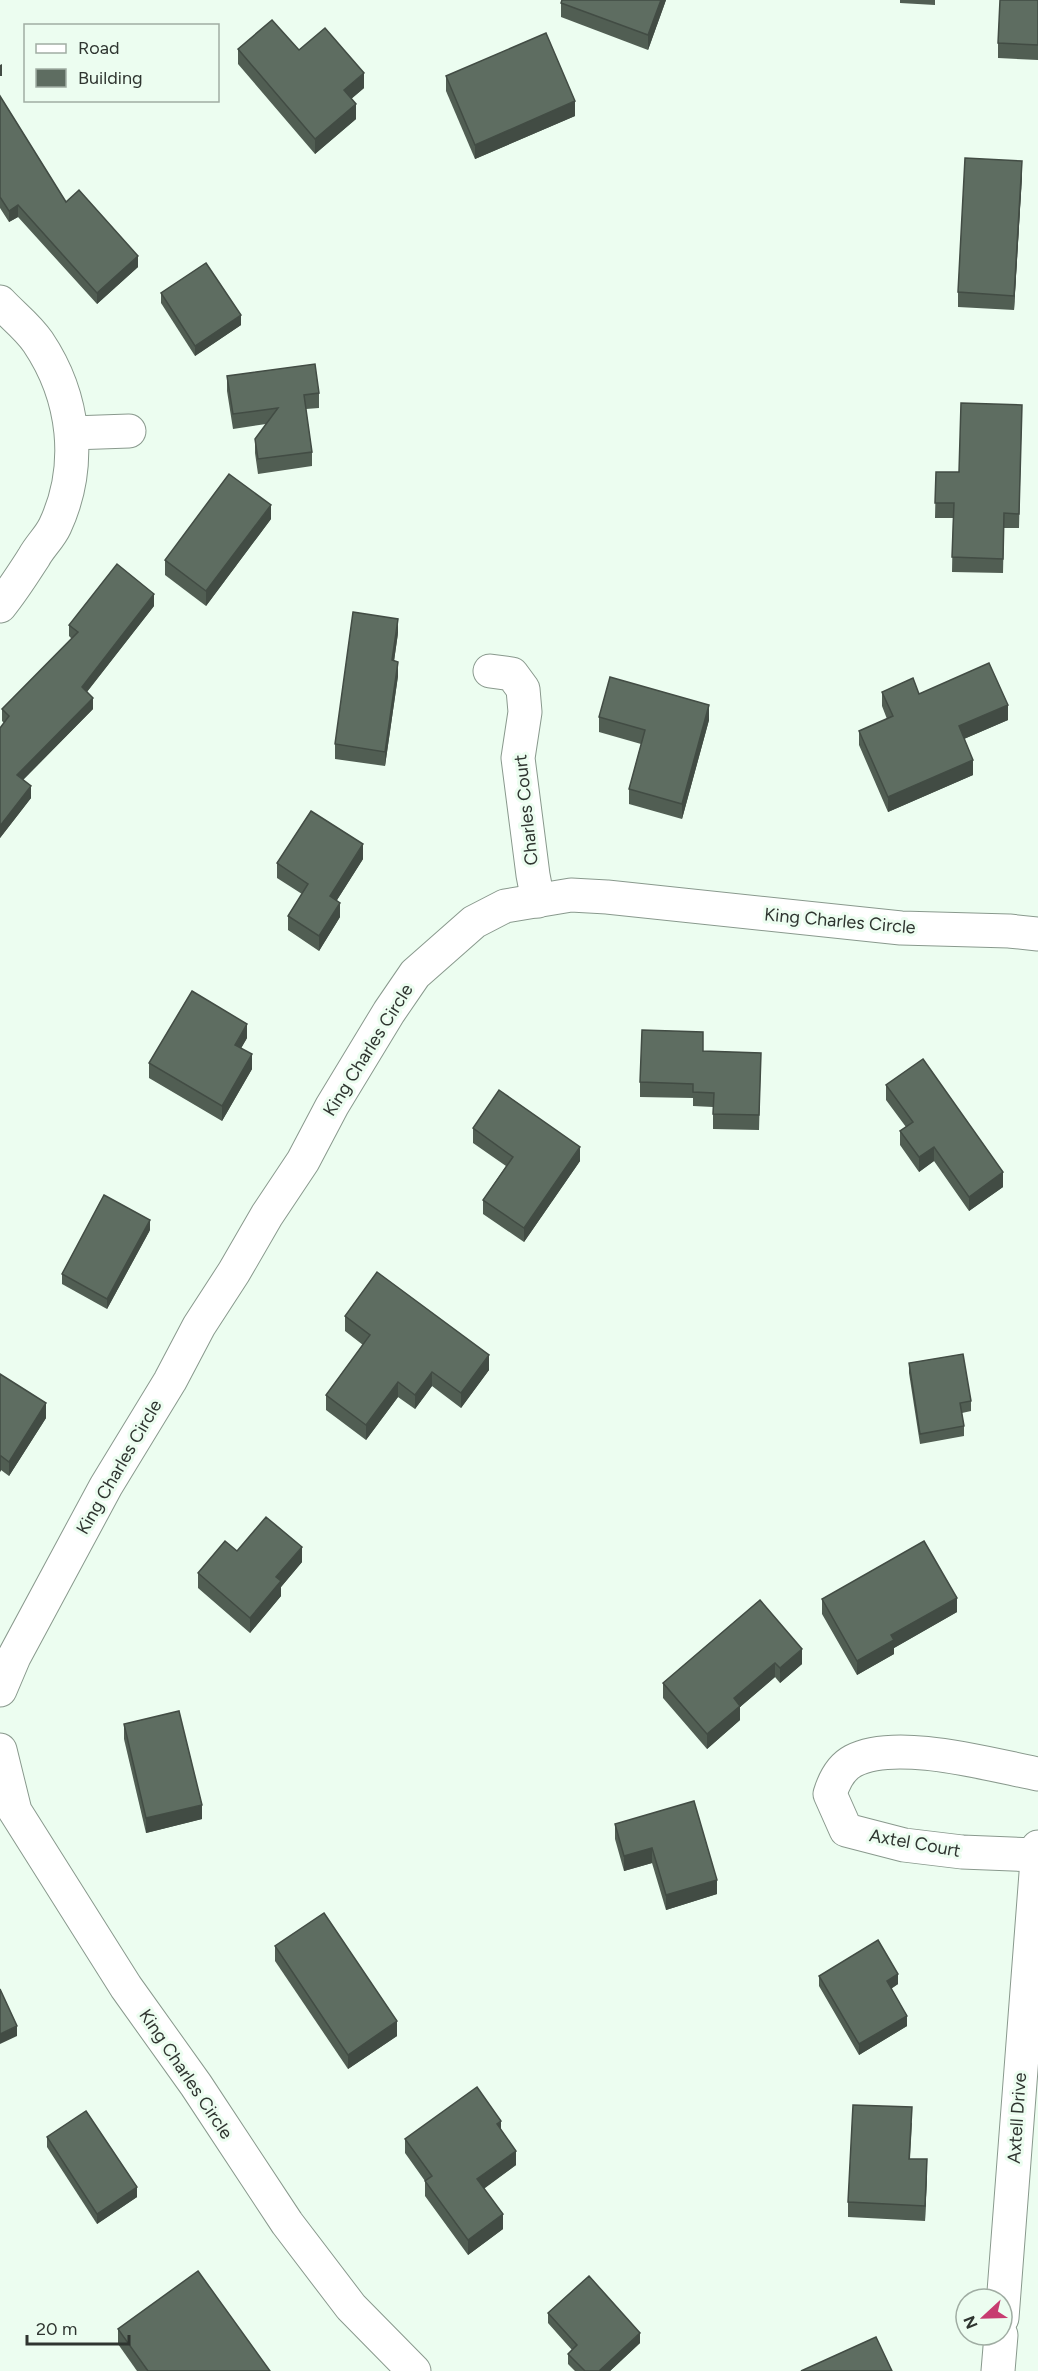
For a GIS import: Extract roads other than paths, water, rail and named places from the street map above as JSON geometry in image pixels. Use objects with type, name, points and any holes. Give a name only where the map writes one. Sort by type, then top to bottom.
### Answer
[{"type":"street","points":[[0,302],[37,340],[54,369],[66,400],[72,433],[72,465],[54,527],[17,586],[0,606]]},
{"type":"street","points":[[72,433],[129,431]]},
{"type":"street","name":"Charles Court","points":[[490,670],[512,674],[524,689],[525,712],[518,758],[538,901]]},
{"type":"street","name":"King Charles Circle","points":[[0,1690],[14,1657],[106,1486],[170,1381],[199,1326],[303,1161],[332,1106],[395,1003],[415,974],[474,922],[505,906],[571,895],[901,928],[1038,934]]},
{"type":"street","name":"King Charles Circle","points":[[0,1750],[15,1811],[126,1987],[196,2085],[287,2223],[351,2307],[414,2371]]},
{"type":"street","name":"Axtel Court","points":[[1037,1855],[962,1852],[904,1845],[846,1830],[830,1794],[836,1775],[852,1761],[889,1752],[909,1752],[980,1762],[1038,1774]]},
{"type":"street","name":"Axtell Drive","points":[[1004,2287],[1038,1846]]},
{"type":"street","points":[[998,2371],[1000,2347]]}]
